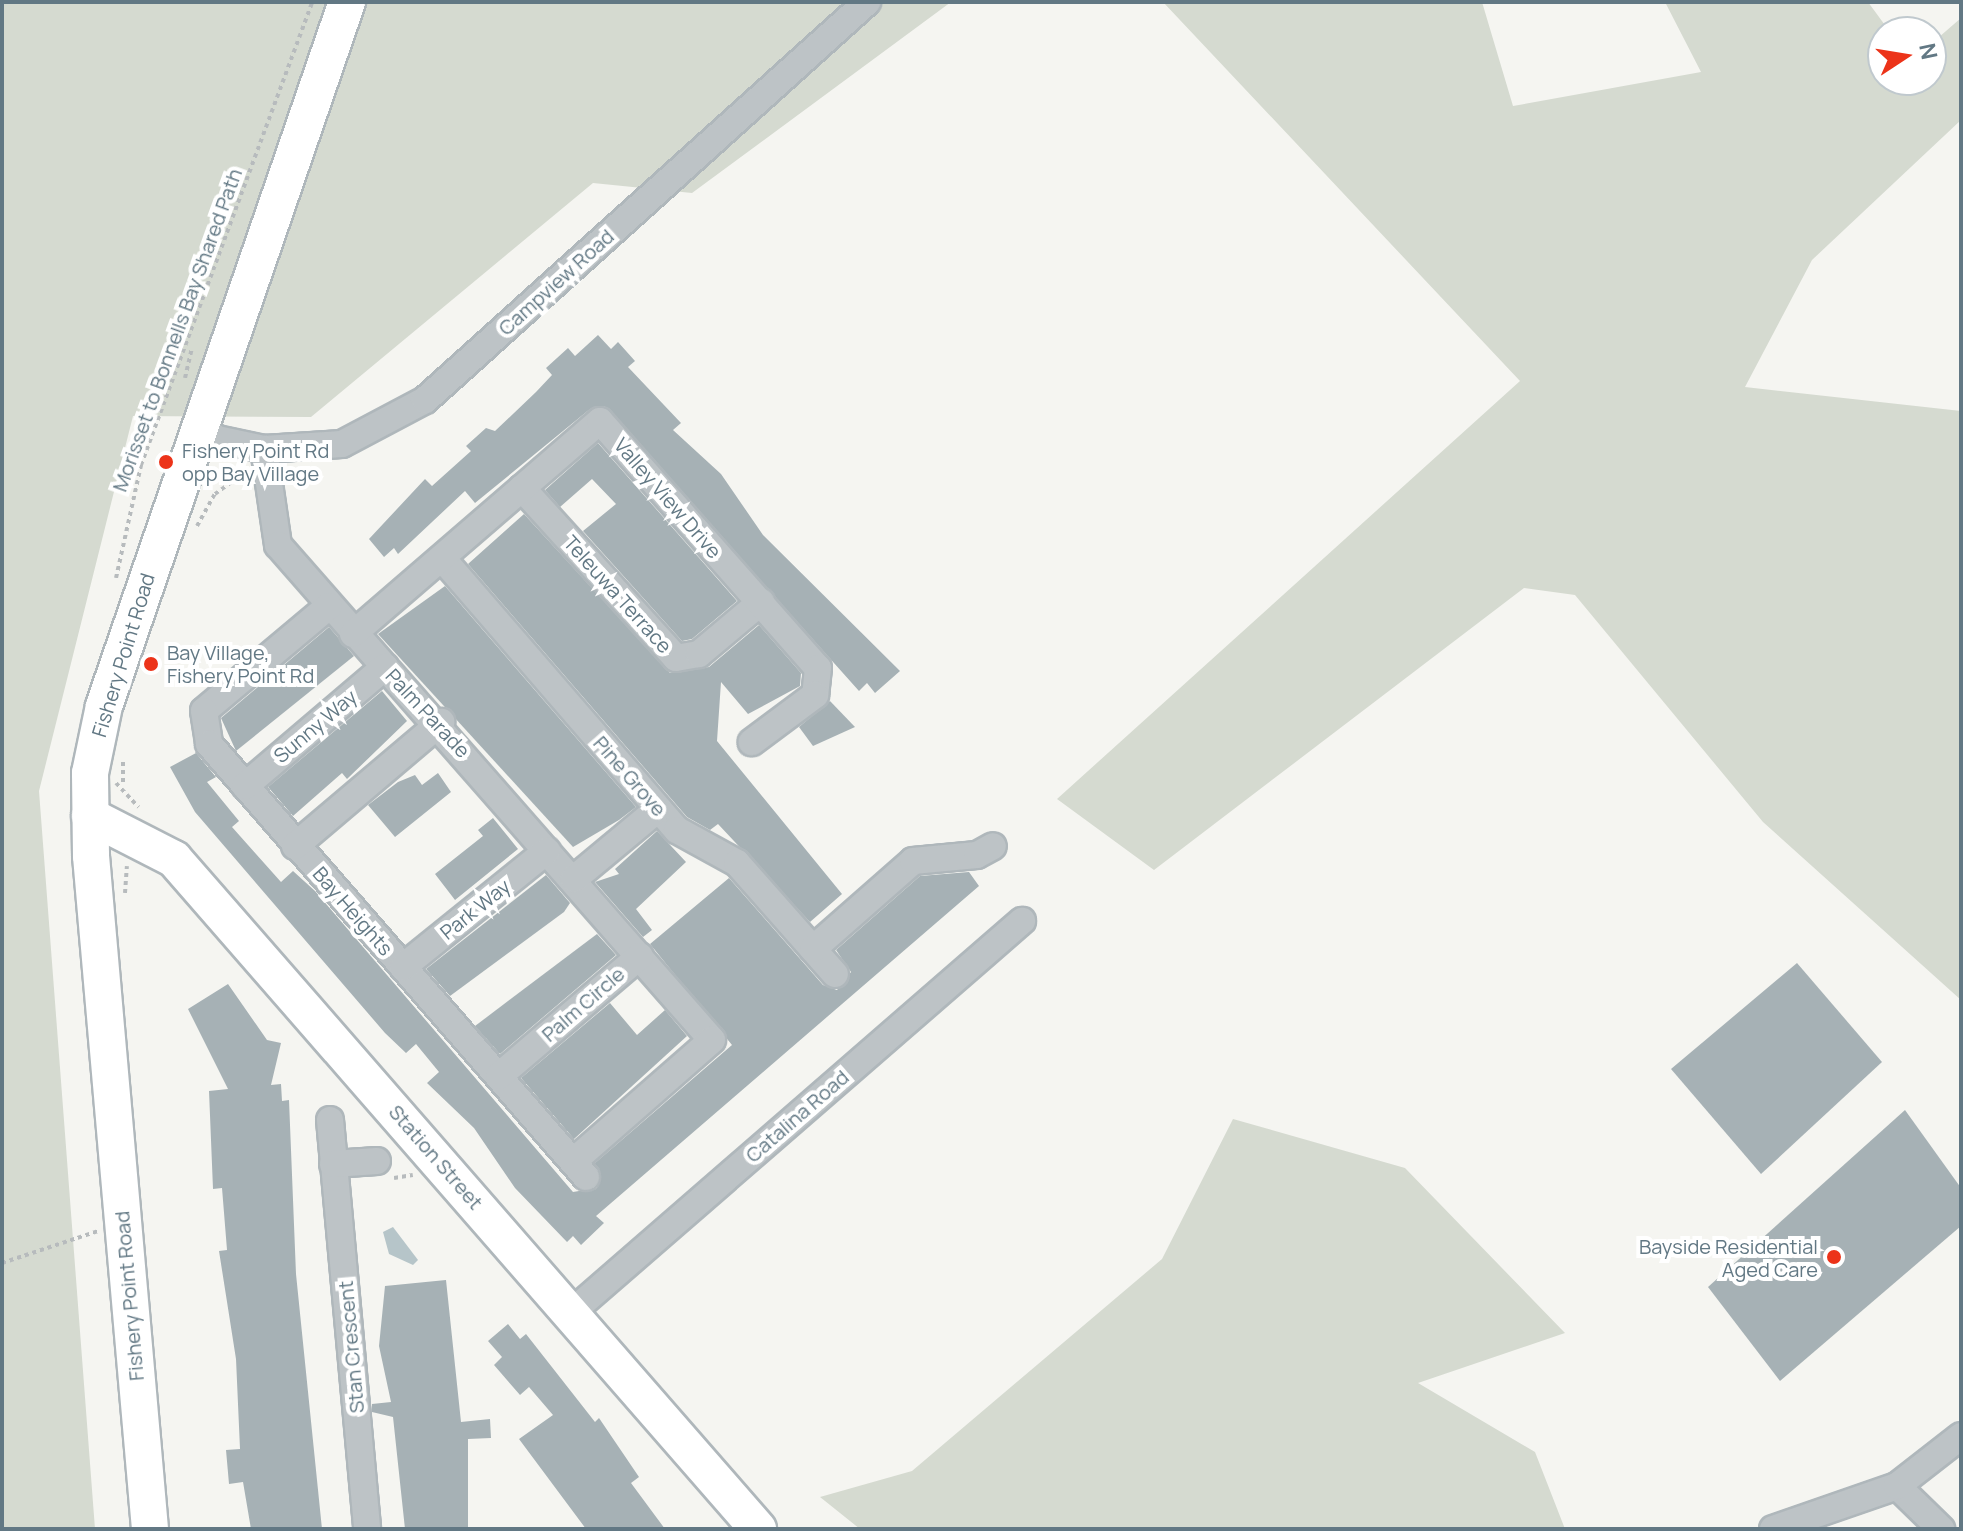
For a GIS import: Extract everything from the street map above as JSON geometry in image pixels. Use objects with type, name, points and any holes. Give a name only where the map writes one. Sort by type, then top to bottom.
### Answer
[{"type":"main road","name":"Fishery Point Road","points":[[150,1529],[90,816],[104,706],[347,2]]},
{"type":"main road","name":"Station Street","points":[[90,816],[174,859],[573,1311],[758,1529]]},
{"type":"street","name":"Campview Road","points":[[200,427],[217,439],[264,449],[342,444],[425,400],[867,2]]},
{"type":"street","name":"Valley View Drive","points":[[353,634],[600,421],[818,668],[821,683],[806,703],[752,742]]},
{"type":"street","name":"Palm Parade","points":[[264,449],[278,545],[353,634],[441,722],[547,851],[640,956]]},
{"type":"street","name":"Teleuwa Terrace","points":[[522,488],[676,658],[699,654],[761,602]]},
{"type":"street","name":"Pine Grove","points":[[442,558],[658,809],[701,847],[737,863],[835,974]]},
{"type":"street","name":"Bay Heights","points":[[329,606],[204,711],[209,744],[499,1076]]},
{"type":"street","name":"Sunny Way","points":[[245,786],[385,667]]},
{"type":"street","points":[[295,846],[441,722]]},
{"type":"street","points":[[574,879],[658,809]]},
{"type":"street","points":[[813,949],[913,861],[977,855],[993,846]]},
{"type":"street","name":"Park Way","points":[[403,967],[547,851]]},
{"type":"street","name":"Catalina Road","points":[[573,1311],[1022,921]]},
{"type":"street","name":"Palm Circle","points":[[640,956],[712,1040],[580,1169],[499,1076],[640,956]]},
{"type":"street","name":"Stan Crescent","points":[[330,1120],[367,1529]]},
{"type":"street","points":[[333,1164],[383,1170]]},
{"type":"street","points":[[1773,1529],[1897,1486],[1961,1436]]},
{"type":"street","points":[[1897,1486],[1927,1529]]},
{"type":"street","points":[[1897,1486],[1941,1529]]},
{"type":"path","name":"Morisset to Bonnells Bay Shared Path","points":[[115,592],[141,465],[312,2]]},
{"type":"path","points":[[189,535],[215,494],[245,472]]},
{"type":"path","points":[[123,751],[123,783]]},
{"type":"path","points":[[383,1170],[415,1174]]},
{"type":"path","points":[[2,1263],[123,1222]]},
{"type":"shaded area","points":[[2,2],[951,2],[692,193],[593,183],[311,417],[133,416],[39,791],[95,1529],[2,1529]]},
{"type":"shaded area","points":[[1163,2],[1482,2],[1513,106],[1701,72],[1665,2],[1868,2],[1878,16],[1867,16],[1867,96],[1947,96],[1947,30],[1961,18],[1961,120],[1812,260],[1745,387],[1961,411],[1961,1000],[1763,822],[1575,595],[1524,588],[1154,870],[1057,799],[1520,381]]},
{"type":"shaded area","points":[[1233,1119],[1405,1168],[1565,1333],[1418,1383],[1535,1452],[1565,1529],[860,1529],[820,1497],[912,1471],[1162,1259]]},
{"type":"shaded area","points":[[393,1227],[418,1260],[413,1265],[389,1254],[383,1232]]},
{"type":"building","points":[[598,335],[611,349],[618,342],[635,361],[628,367],[681,423],[673,430],[721,474],[763,535],[900,671],[875,693],[867,683],[859,691],[604,406],[590,409],[475,503],[465,491],[398,554],[394,548],[384,557],[369,539],[425,479],[432,486],[471,451],[466,446],[486,428],[495,431],[536,392],[552,375],[546,368],[568,348],[575,356]]},
{"type":"building","points":[[598,443],[737,601],[692,639],[682,641],[583,531],[616,504],[592,479],[560,507],[545,490]]},
{"type":"building","points":[[524,514],[670,673],[709,667],[759,625],[801,673],[800,686],[748,714],[721,682],[717,741],[842,894],[810,922],[718,824],[710,830],[687,817],[468,564]]},
{"type":"building","points":[[445,586],[636,807],[573,847],[378,634]]},
{"type":"building","points":[[329,627],[354,656],[236,751],[221,718]]},
{"type":"building","points":[[382,691],[407,721],[347,779],[342,773],[293,816],[268,787]]},
{"type":"building","points":[[830,701],[855,727],[813,746],[799,727]]},
{"type":"building","points":[[196,753],[216,777],[207,782],[239,821],[232,827],[281,882],[293,871],[315,891],[573,1192],[597,1188],[595,1163],[732,1045],[650,944],[729,878],[823,985],[837,990],[851,972],[836,950],[920,876],[969,872],[979,886],[596,1216],[604,1223],[581,1245],[573,1236],[567,1242],[515,1188],[474,1128],[427,1083],[439,1072],[416,1044],[406,1053],[385,1033],[195,812],[170,767]]},
{"type":"building","points":[[438,773],[451,792],[395,837],[368,805],[398,782],[415,775],[422,785]]},
{"type":"building","points":[[493,818],[518,849],[455,900],[435,874],[483,836],[478,830]]},
{"type":"building","points":[[657,831],[686,862],[636,909],[652,930],[643,937],[595,882],[619,874],[615,869]]},
{"type":"building","points":[[546,875],[570,903],[564,912],[450,996],[426,969]]},
{"type":"building","points":[[597,934],[616,955],[500,1054],[475,1026]]},
{"type":"building","points":[[1797,963],[1882,1062],[1761,1174],[1671,1069]]},
{"type":"building","points":[[228,984],[267,1040],[281,1043],[271,1085],[281,1084],[282,1101],[289,1100],[296,1274],[322,1529],[251,1529],[243,1482],[229,1484],[226,1450],[240,1449],[236,1359],[219,1251],[227,1250],[222,1188],[213,1189],[209,1091],[228,1089],[188,1009]]},
{"type":"building","points":[[610,1003],[637,1035],[665,1010],[687,1036],[574,1139],[521,1078]]},
{"type":"building","name":"Bayside Residential Aged Care","points":[[1905,1110],[1961,1188],[1961,1226],[1780,1381],[1708,1287]]},
{"type":"building","points":[[446,1280],[461,1422],[490,1419],[491,1438],[468,1439],[468,1529],[405,1529],[393,1417],[372,1412],[372,1404],[391,1402],[379,1346],[385,1286]]},
{"type":"building","points":[[508,1324],[520,1339],[526,1334],[595,1422],[599,1418],[639,1477],[631,1483],[665,1529],[586,1529],[519,1439],[553,1415],[529,1387],[520,1395],[494,1365],[502,1357],[488,1341]]},
{"type":"place","name":"Fishery Point Rd opp Bay Village","points":[[166,462]]},
{"type":"place","name":"Bay Village, Fishery Point Rd","points":[[151,664]]},
{"type":"place","name":"Bayside Residential Aged Care","points":[[1834,1257]]}]
